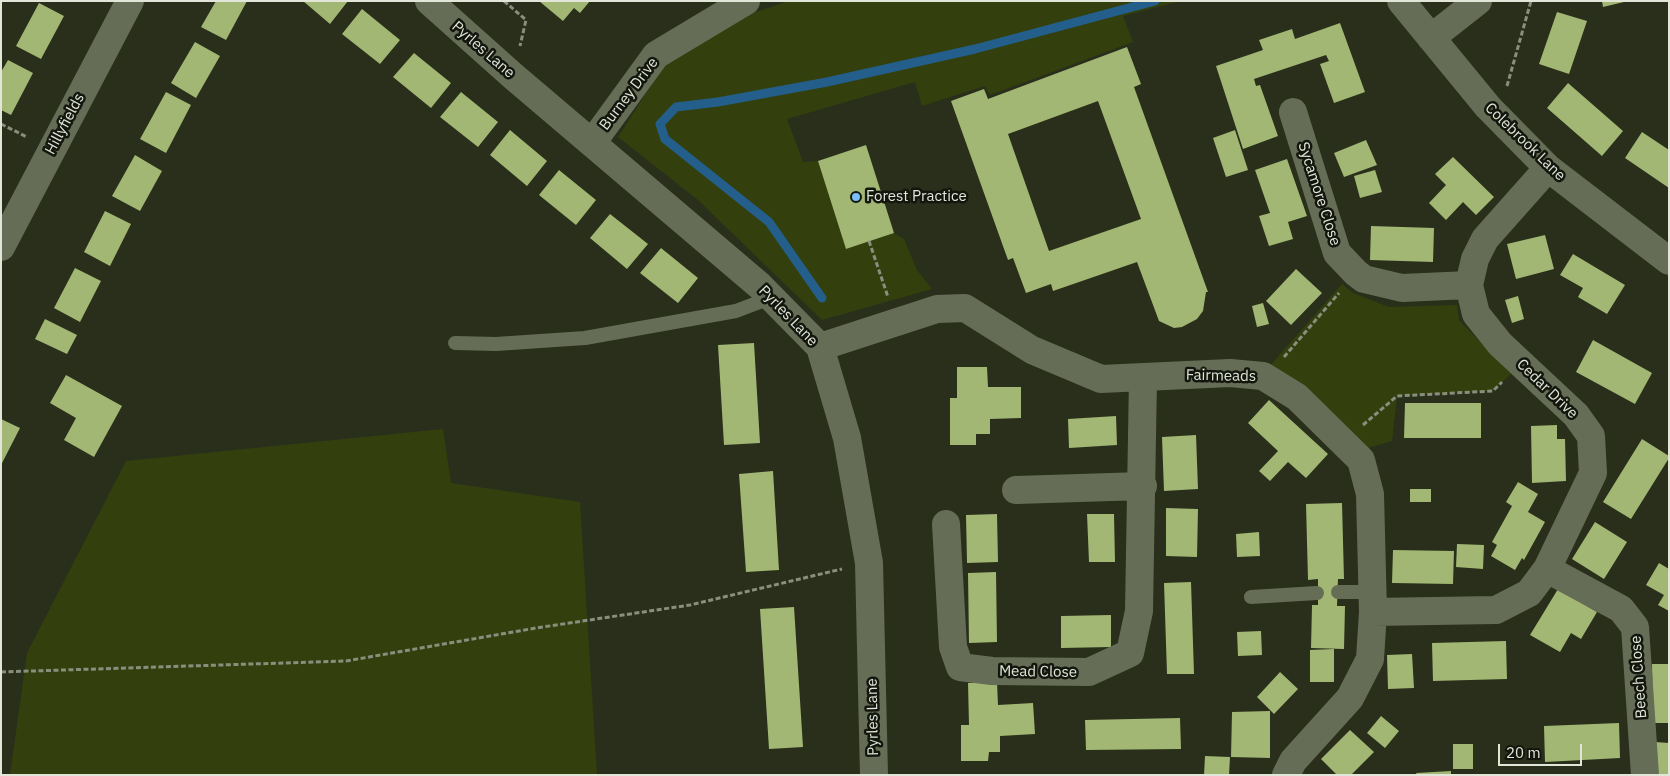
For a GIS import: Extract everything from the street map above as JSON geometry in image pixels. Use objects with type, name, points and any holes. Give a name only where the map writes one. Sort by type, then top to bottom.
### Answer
[{"type":"street","name":"Hillyfields","points":[[1,247],[130,1]]},
{"type":"street","name":"Pyrles Lane","points":[[429,1],[512,76],[760,286],[820,346],[847,438],[869,563],[874,775]]},
{"type":"street","name":"Burney Drive","points":[[592,144],[656,55],[746,1]]},
{"type":"street","name":"Colebrook Lane","points":[[1401,1],[1498,118],[1548,168],[1669,261]]},
{"type":"street","points":[[1431,38],[1478,1]]},
{"type":"street","name":"Sycamore Close","points":[[1293,112],[1337,253],[1356,273],[1364,278],[1402,288],[1469,285]]},
{"type":"street","name":"Cedar Drive","points":[[1373,602],[1496,610],[1529,593],[1547,569],[1594,473],[1591,436],[1576,415],[1500,344],[1476,314],[1469,285],[1474,259],[1485,239],[1548,168]]},
{"type":"street","name":"Fairmeads","points":[[820,346],[937,309],[965,308],[1032,350],[1101,379],[1230,373],[1266,378],[1297,397],[1360,460],[1370,494],[1373,602],[1370,660],[1350,698],[1293,761],[1286,775]]},
{"type":"street","name":"Mead Close","points":[[946,524],[954,647],[960,667],[992,671],[1089,672],[1130,654],[1139,611],[1143,486],[1143,378]]},
{"type":"street","points":[[1016,490],[1143,486]]},
{"type":"street","name":"Beech Close","points":[[1547,569],[1621,609],[1635,627],[1645,775]]},
{"type":"lane","points":[[455,343],[496,344],[585,338],[736,311],[770,298]]},
{"type":"lane","points":[[1338,592],[1373,602]]},
{"type":"lane","points":[[1251,597],[1317,593]]},
{"type":"path","points":[[504,1],[526,20],[512,76]]},
{"type":"path","points":[[1498,118],[1531,1]]},
{"type":"path","points":[[869,241],[897,321]]},
{"type":"path","points":[[1266,378],[1356,273]]},
{"type":"path","points":[[1343,441],[1397,396],[1493,391],[1521,364]]},
{"type":"path","points":[[1,672],[346,661],[536,628],[690,605],[869,563]]},
{"type":"green space","points":[[789,1],[1181,1],[1123,16],[1133,42],[990,95],[985,86],[922,106],[915,82],[787,119],[803,162],[818,161],[846,249],[894,233],[904,239],[917,270],[932,289],[822,320],[698,200],[618,137],[667,61],[750,14]]},
{"type":"green space","points":[[1342,284],[1353,293],[1389,307],[1457,305],[1459,320],[1511,374],[1493,391],[1397,396],[1392,441],[1368,448],[1304,385],[1269,367]]},
{"type":"green space","points":[[443,429],[451,483],[580,502],[597,775],[10,775],[27,653],[126,461]]},
{"type":"building","points":[[216,1],[247,1],[226,40],[201,27]]},
{"type":"building","points":[[303,1],[348,1],[330,24]]},
{"type":"building","points":[[539,1],[590,1],[580,13],[574,8],[563,21]]},
{"type":"building","points":[[1602,1],[1624,1],[1624,2],[1603,7]]},
{"type":"building","points":[[39,3],[64,16],[41,59],[16,46]]},
{"type":"building","points":[[362,9],[400,40],[380,64],[342,34]]},
{"type":"building","points":[[1557,12],[1587,21],[1569,74],[1539,64]]},
{"type":"building","points":[[1340,23],[1365,92],[1334,103],[1320,64],[1329,61],[1326,55],[1254,79],[1256,86],[1260,85],[1278,136],[1243,149],[1216,66],[1263,50],[1259,40],[1292,29],[1295,39]]},
{"type":"building","points":[[195,42],[220,56],[196,98],[171,83]]},
{"type":"building","points":[[1127,47],[1141,84],[1134,87],[1208,292],[1206,292],[1203,311],[1197,319],[1182,327],[1174,328],[1159,321],[1137,262],[1053,291],[1051,284],[1026,293],[1013,258],[1008,260],[951,101],[984,89],[988,99]],"holes":[[[1098,101],[1141,219],[1049,251],[1008,134]]]},
{"type":"building","points":[[414,53],[451,83],[431,108],[393,77]]},
{"type":"building","points":[[8,60],[33,73],[11,115],[1,110],[1,72]]},
{"type":"building","points":[[1568,83],[1623,131],[1602,156],[1547,108]]},
{"type":"building","points":[[166,92],[191,105],[166,153],[140,139]]},
{"type":"building","points":[[461,92],[498,122],[478,147],[440,117]]},
{"type":"building","points":[[510,130],[547,161],[527,186],[490,155]]},
{"type":"building","points":[[1235,130],[1248,170],[1226,177],[1213,138]]},
{"type":"building","points":[[1642,132],[1669,150],[1669,188],[1625,158]]},
{"type":"building","points":[[1366,140],[1377,165],[1344,177],[1334,153]]},
{"type":"building","name":"Forest Practice","points":[[866,145],[894,233],[846,249],[818,161]]},
{"type":"building","points":[[135,155],[162,171],[140,211],[112,196]]},
{"type":"building","points":[[1453,157],[1494,197],[1476,215],[1463,202],[1446,220],[1429,203],[1446,185],[1435,174]]},
{"type":"building","points":[[1287,159],[1307,216],[1288,222],[1293,239],[1269,246],[1259,216],[1270,213],[1255,170]]},
{"type":"building","points":[[559,170],[596,200],[576,225],[539,195]]},
{"type":"building","points":[[1375,170],[1382,192],[1360,198],[1354,176]]},
{"type":"building","points":[[105,211],[131,224],[110,266],[84,252]]},
{"type":"building","points":[[610,214],[648,244],[627,269],[590,238]]},
{"type":"building","points":[[1371,226],[1434,228],[1433,262],[1370,260]]},
{"type":"building","points":[[1545,235],[1554,269],[1516,279],[1507,244]]},
{"type":"building","points":[[661,248],[698,278],[678,303],[640,273]]},
{"type":"building","points":[[1573,254],[1625,285],[1607,314],[1578,297],[1583,288],[1560,275]]},
{"type":"building","points":[[75,268],[101,281],[80,322],[54,308]]},
{"type":"building","points":[[1296,269],[1322,293],[1291,325],[1266,301]]},
{"type":"building","points":[[1518,296],[1524,319],[1512,323],[1505,300]]},
{"type":"building","points":[[1263,303],[1269,324],[1257,327],[1252,306]]},
{"type":"building","points":[[45,319],[77,335],[67,354],[35,339]]},
{"type":"building","points":[[1593,340],[1652,373],[1635,404],[1576,372]]},
{"type":"building","points":[[754,343],[760,443],[724,445],[718,345]]},
{"type":"building","points":[[957,367],[987,367],[988,387],[1021,387],[1021,418],[990,419],[990,434],[976,434],[976,445],[950,445],[950,398],[957,398]]},
{"type":"building","points":[[66,375],[122,406],[94,457],[64,440],[76,418],[50,403]]},
{"type":"building","points":[[1269,400],[1328,454],[1306,478],[1288,462],[1270,481],[1259,471],[1278,451],[1248,423]]},
{"type":"building","points":[[1405,403],[1481,403],[1481,438],[1404,438]]},
{"type":"building","points":[[1116,416],[1117,445],[1069,448],[1068,419]]},
{"type":"building","points":[[1,419],[20,428],[1,465]]},
{"type":"building","points":[[1557,425],[1557,439],[1565,439],[1566,481],[1532,483],[1531,426]]},
{"type":"building","points":[[1196,435],[1198,489],[1164,491],[1162,437]]},
{"type":"building","points":[[1642,439],[1669,456],[1669,458],[1631,519],[1603,502]]},
{"type":"building","points":[[773,471],[779,570],[746,572],[739,474]]},
{"type":"building","points":[[1518,482],[1538,494],[1528,512],[1545,522],[1524,560],[1522,558],[1515,570],[1491,556],[1497,545],[1492,542],[1512,506],[1506,502]]},
{"type":"building","points":[[1410,489],[1431,489],[1431,502],[1410,502]]},
{"type":"building","points":[[1342,503],[1344,579],[1338,579],[1337,606],[1345,606],[1344,649],[1311,648],[1312,605],[1318,605],[1318,579],[1308,580],[1306,504]]},
{"type":"building","points":[[1166,508],[1198,509],[1197,557],[1166,556]]},
{"type":"building","points":[[997,514],[998,562],[967,563],[966,515]]},
{"type":"building","points":[[1087,514],[1114,514],[1115,562],[1089,562]]},
{"type":"building","points":[[1595,522],[1627,542],[1604,579],[1572,559]]},
{"type":"building","points":[[1259,532],[1260,556],[1237,557],[1236,534]]},
{"type":"building","points":[[1457,544],[1484,545],[1483,569],[1456,567]]},
{"type":"building","points":[[1393,550],[1454,551],[1453,584],[1392,583]]},
{"type":"building","points":[[1659,563],[1669,569],[1669,611],[1658,605],[1664,595],[1646,585]]},
{"type":"building","points":[[996,572],[997,642],[969,643],[968,573]]},
{"type":"building","points":[[1191,582],[1194,674],[1167,674],[1164,583]]},
{"type":"building","points":[[1558,589],[1597,612],[1581,639],[1571,633],[1560,652],[1530,635]]},
{"type":"building","points":[[794,607],[803,747],[769,749],[760,609]]},
{"type":"building","points":[[1111,615],[1111,647],[1061,648],[1061,616]]},
{"type":"building","points":[[1261,631],[1262,655],[1238,656],[1237,632]]},
{"type":"building","points":[[1506,641],[1507,679],[1433,681],[1432,643]]},
{"type":"building","points":[[1334,649],[1334,682],[1310,682],[1310,650]]},
{"type":"building","points":[[1412,654],[1414,688],[1388,689],[1387,655]]},
{"type":"building","points":[[1652,664],[1669,664],[1669,723],[1653,723]]},
{"type":"building","points":[[1280,672],[1298,689],[1274,714],[1257,697]]},
{"type":"building","points":[[997,682],[998,705],[1033,703],[1035,734],[1000,736],[1000,752],[989,752],[988,761],[961,761],[961,725],[969,725],[968,683]]},
{"type":"building","points":[[1270,711],[1270,758],[1231,757],[1232,712]]},
{"type":"building","points":[[1381,716],[1399,731],[1385,748],[1367,733]]},
{"type":"building","points":[[1180,718],[1181,749],[1086,750],[1085,720]]},
{"type":"building","points":[[1619,723],[1620,758],[1545,762],[1544,726]]},
{"type":"building","points":[[1350,730],[1374,752],[1351,775],[1337,775],[1321,759]]},
{"type":"building","points":[[1655,742],[1669,743],[1669,775],[1655,775]]},
{"type":"building","points":[[1453,744],[1473,744],[1473,769],[1453,769]]},
{"type":"building","points":[[1205,756],[1230,757],[1229,775],[1204,775]]},
{"type":"building","points":[[1451,771],[1451,775],[1417,775],[1416,773]]},
{"type":"waterway","points":[[822,298],[769,222],[665,139],[660,124],[676,107],[718,102],[827,82],[975,49],[1155,1]]},
{"type":"place","name":"Forest Practice","points":[[856,197]]}]
